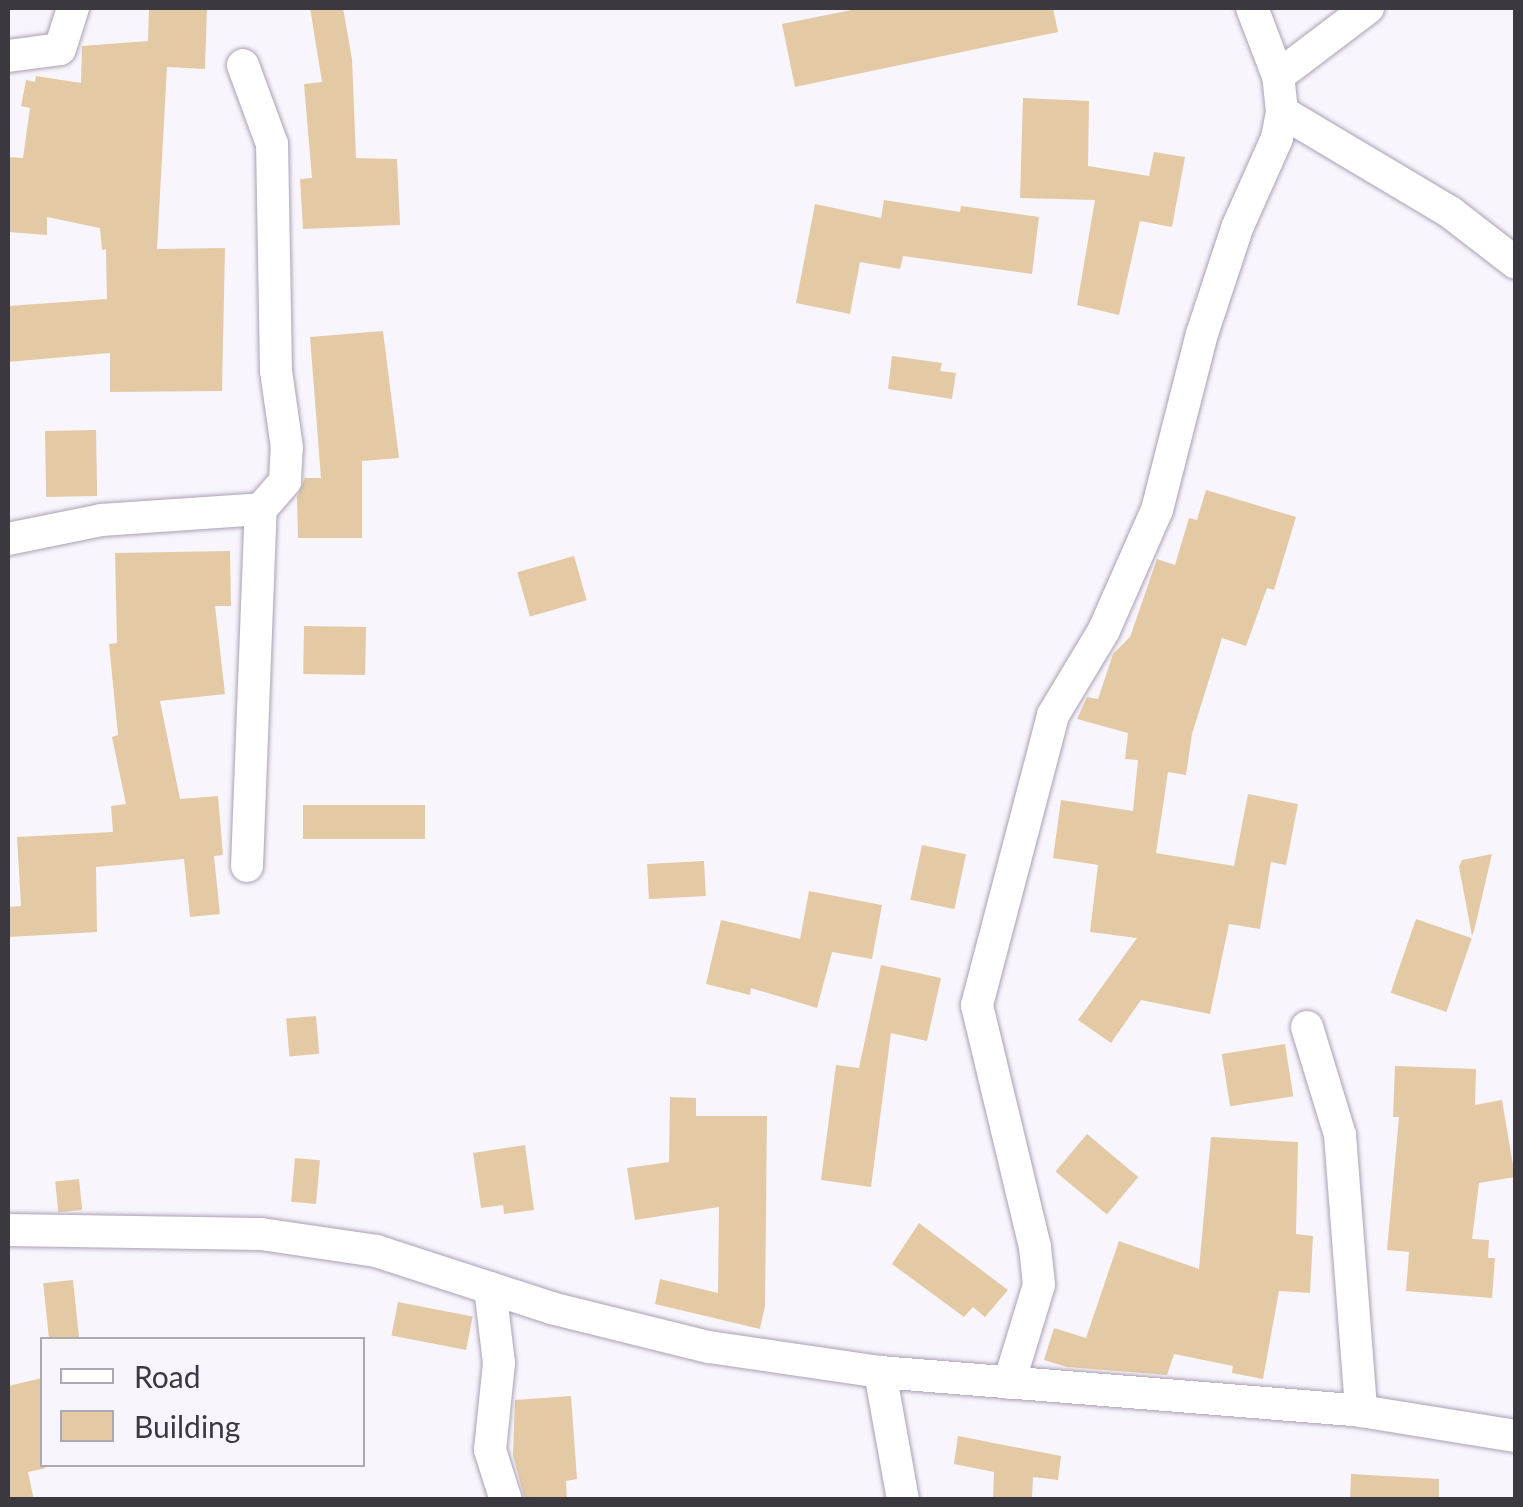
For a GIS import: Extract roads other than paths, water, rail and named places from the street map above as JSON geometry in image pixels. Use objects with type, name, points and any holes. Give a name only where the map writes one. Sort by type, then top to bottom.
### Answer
[{"type":"street","points":[[8,56],[60,49],[72,8]]},
{"type":"street","points":[[1010,1383],[1039,1284],[1035,1248],[977,1004],[1054,715],[1104,630],[1157,510],[1202,334],[1237,228],[1277,138],[1282,112],[1278,76],[1252,8]]},
{"type":"street","points":[[1278,76],[1368,8]]},
{"type":"street","points":[[242,66],[272,144],[276,371],[287,448],[285,480],[261,509],[248,866]]},
{"type":"street","points":[[1282,112],[1450,212],[1516,263]]},
{"type":"street","points":[[8,539],[100,520],[261,509]]},
{"type":"street","points":[[1307,1028],[1340,1135],[1362,1411]]},
{"type":"street","points":[[8,1230],[261,1234],[376,1251],[551,1308],[710,1347],[880,1372],[1362,1411],[1516,1436]]},
{"type":"street","points":[[490,1288],[498,1363],[490,1450],[506,1500]]},
{"type":"street","points":[[880,1372],[904,1500]]}]
